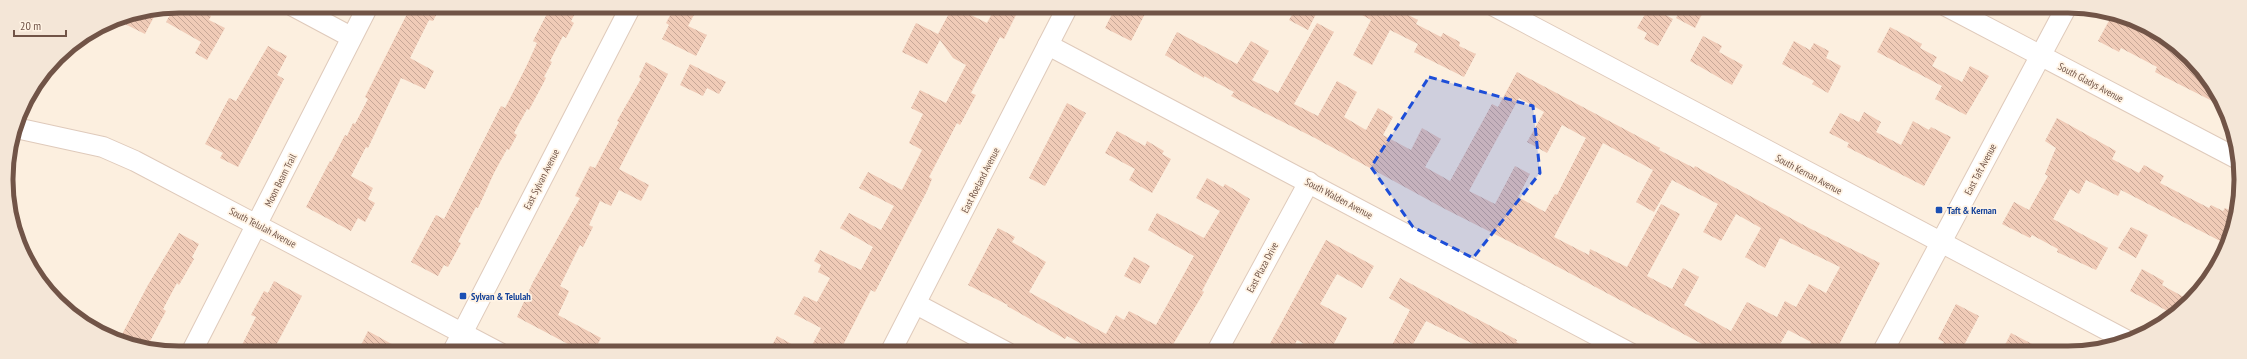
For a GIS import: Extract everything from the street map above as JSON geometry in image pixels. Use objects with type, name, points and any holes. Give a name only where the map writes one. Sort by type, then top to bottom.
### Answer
[{"type":"street","points":[[306,13],[351,37]]},
{"type":"street","name":"Moon Beam Trail","points":[[195,346],[364,13]]},
{"type":"street","name":"East Sylvan Avenue","points":[[455,346],[627,13]]},
{"type":"street","name":"East Roeland Avenue","points":[[894,346],[1064,13]]},
{"type":"street","name":"South Kernan Avenue","points":[[1507,13],[2121,337]]},
{"type":"street","name":"South Gladys Avenue","points":[[1960,13],[2041,54],[2233,156]]},
{"type":"street","name":"East Taft Avenue","points":[[1886,346],[2063,13]]},
{"type":"street","name":"South Walden Avenue","points":[[1048,45],[1617,346]]},
{"type":"street","name":"South Telulah Avenue","points":[[21,129],[103,147],[160,173],[487,346]]},
{"type":"street","name":"East Plaza Drive","points":[[1220,346],[1309,182]]},
{"type":"street","points":[[916,304],[995,346]]},
{"type":"highlighted area","points":[[1429,77],[1533,106],[1540,173],[1473,258],[1413,227],[1371,167]]},
{"type":"building","points":[[171,13],[206,13],[211,16],[209,20],[225,28],[207,60],[195,53],[201,42],[166,22]]},
{"type":"building","points":[[407,13],[437,13],[433,21],[429,20],[410,58],[434,71],[425,89],[401,78],[368,148],[366,147],[351,176],[373,188],[368,199],[375,203],[365,222],[358,218],[351,231],[306,207],[345,135],[347,136],[353,123],[355,124],[368,99],[365,97]]},
{"type":"building","points":[[547,13],[575,13],[571,21],[574,23],[566,38],[563,36],[550,61],[552,62],[544,77],[546,78],[529,110],[527,109],[514,133],[517,135],[509,150],[507,149],[494,173],[478,208],[476,207],[458,242],[461,243],[448,267],[444,265],[438,276],[411,262],[436,215],[444,219],[501,106],[505,108],[526,67],[537,43],[533,41]]},
{"type":"building","points":[[671,13],[695,13],[688,26],[707,35],[696,56],[662,39],[669,25],[666,23]]},
{"type":"building","points":[[949,13],[967,13],[987,23],[992,13],[1017,13],[1004,39],[1000,37],[971,93],[976,95],[960,125],[957,123],[929,177],[932,179],[927,191],[875,292],[871,290],[843,346],[812,346],[821,328],[794,314],[804,296],[817,302],[830,278],[818,272],[821,265],[814,261],[820,250],[861,270],[873,247],[840,228],[849,213],[881,230],[894,206],[859,188],[868,172],[902,190],[922,150],[909,143],[923,114],[911,108],[920,90],[946,103],[966,65],[953,58],[940,40],[927,64],[902,52],[916,23],[938,34]]},
{"type":"building","points":[[1112,13],[1145,13],[1131,41],[1105,28]]},
{"type":"building","points":[[1293,13],[1316,13],[1308,30],[1289,20]]},
{"type":"building","points":[[1358,13],[1404,13],[1418,20],[1416,24],[1441,37],[1443,33],[1460,42],[1459,46],[1476,54],[1464,77],[1414,52],[1418,44],[1390,30],[1372,65],[1353,55],[1371,20]]},
{"type":"building","points":[[1646,13],[1662,13],[1673,19],[1658,46],[1644,39],[1647,33],[1637,28]]},
{"type":"building","points":[[1678,13],[1702,13],[1695,28],[1676,18]]},
{"type":"building","points":[[155,15],[145,34],[123,23]]},
{"type":"building","points":[[2110,19],[2151,35],[2169,47],[2193,70],[2200,78],[2215,103],[2155,72],[2157,67],[2121,48],[2119,52],[2098,41]]},
{"type":"building","points":[[1317,23],[1334,32],[1294,104],[1318,116],[1337,81],[1357,92],[1344,117],[1366,130],[1378,108],[1393,117],[1383,135],[1411,150],[1422,128],[1441,139],[1425,167],[1450,181],[1492,104],[1498,107],[1517,72],[1660,148],[1659,150],[1694,168],[1695,166],[1809,228],[1880,263],[1838,346],[1809,346],[1811,342],[1788,330],[1779,346],[1706,346],[1530,252],[1445,209],[1315,138],[1231,96],[1234,92],[1204,76],[1204,78],[1165,55],[1177,32],[1237,64],[1251,41],[1269,51],[1252,80],[1278,93]],"holes":[[[1519,98],[1544,112],[1527,142],[1547,153],[1562,125],[1586,138],[1557,195],[1555,194],[1545,212],[1518,197],[1530,174],[1515,166],[1495,204],[1469,191]],[[1603,143],[1653,170],[1636,202],[1654,212],[1672,180],[1718,204],[1703,232],[1721,241],[1736,214],[1761,228],[1745,257],[1765,268],[1780,238],[1840,267],[1826,293],[1809,284],[1796,307],[1785,301],[1777,317],[1747,302],[1731,331],[1684,305],[1699,277],[1683,268],[1672,289],[1647,276],[1680,214],[1661,204],[1627,267],[1590,249],[1589,255],[1554,237]]]},
{"type":"building","points":[[1890,27],[1922,44],[1920,48],[1937,57],[1932,66],[1962,82],[1970,66],[1989,76],[1966,115],[1935,99],[1942,86],[1877,52]]},
{"type":"building","points":[[1703,36],[1722,46],[1719,52],[1743,65],[1732,85],[1690,61]]},
{"type":"building","points":[[1794,41],[1810,50],[1814,43],[1829,51],[1826,58],[1841,66],[1828,93],[1812,84],[1814,81],[1782,64]]},
{"type":"building","points":[[268,46],[287,56],[277,75],[284,79],[238,167],[220,158],[223,153],[205,144],[229,98],[236,101]]},
{"type":"building","points":[[646,62],[668,74],[619,169],[649,185],[641,201],[619,190],[611,206],[600,201],[589,225],[593,227],[583,247],[580,245],[560,286],[569,291],[558,315],[601,338],[597,346],[572,346],[517,317],[533,282],[580,198],[575,196],[590,166],[595,168],[619,122],[617,121],[641,79],[639,77]]},
{"type":"building","points":[[690,64],[726,82],[719,94],[707,88],[703,96],[680,85]]},
{"type":"building","points":[[1067,103],[1086,113],[1045,186],[1029,178]]},
{"type":"building","points":[[1864,112],[1881,122],[1876,132],[1901,145],[1913,121],[1929,130],[1931,127],[1951,137],[1924,186],[1847,147],[1849,143],[1829,133],[1840,113],[1859,122]]},
{"type":"building","points":[[2057,118],[2116,151],[2112,159],[2139,173],[2144,165],[2164,176],[2160,183],[2209,208],[2211,205],[2223,211],[2225,208],[2231,211],[2222,242],[2121,190],[2118,196],[2086,180],[2079,194],[2070,189],[2053,219],[2108,248],[2096,270],[2057,252],[2058,249],[2032,235],[2030,238],[2002,224],[2014,202],[2029,210],[2048,176],[2045,174],[2056,148],[2045,141]]},
{"type":"building","points":[[1117,131],[1145,146],[1147,141],[1164,151],[1162,154],[1171,159],[1152,193],[1129,180],[1135,169],[1105,153]]},
{"type":"building","points":[[1207,178],[1223,187],[1225,184],[1250,199],[1202,291],[1204,292],[1172,346],[1085,346],[1067,336],[1065,339],[1007,306],[1008,305],[968,285],[998,228],[1015,237],[1012,242],[1046,262],[1029,292],[1106,334],[1116,315],[1124,320],[1129,311],[1156,325],[1194,256],[1148,230],[1157,213],[1204,238],[1220,211],[1196,198]]},
{"type":"building","points":[[2131,227],[2148,235],[2136,258],[2118,248]]},
{"type":"building","points":[[179,233],[199,244],[192,257],[194,259],[179,285],[177,283],[163,309],[166,311],[149,343],[122,335],[148,285]]},
{"type":"building","points":[[1326,240],[1374,266],[1362,288],[1337,274],[1320,304],[1347,318],[1333,346],[1308,346],[1297,340],[1294,346],[1269,346]]},
{"type":"building","points":[[1134,257],[1150,266],[1140,284],[1124,276]]},
{"type":"building","points":[[2142,269],[2164,281],[2162,285],[2185,297],[2169,312],[2130,291]]},
{"type":"building","points":[[1400,278],[1517,340],[1516,342],[1523,346],[1478,346],[1426,321],[1412,346],[1392,346],[1410,310],[1389,298]]},
{"type":"building","points":[[274,281],[302,296],[276,346],[242,346],[256,317],[251,315],[264,291],[268,293]]},
{"type":"building","points":[[1956,304],[1979,316],[1964,346],[1942,346],[1944,342],[1938,339]]},
{"type":"building","points":[[368,331],[395,346],[360,346]]},
{"type":"building","points":[[2011,333],[2036,346],[2004,346]]},
{"type":"building","points":[[777,336],[795,346],[772,346]]},
{"type":"place","name":"Taft & Kernan","points":[[1939,210]]},
{"type":"place","name":"Sylvan & Telulah","points":[[463,296]]}]
